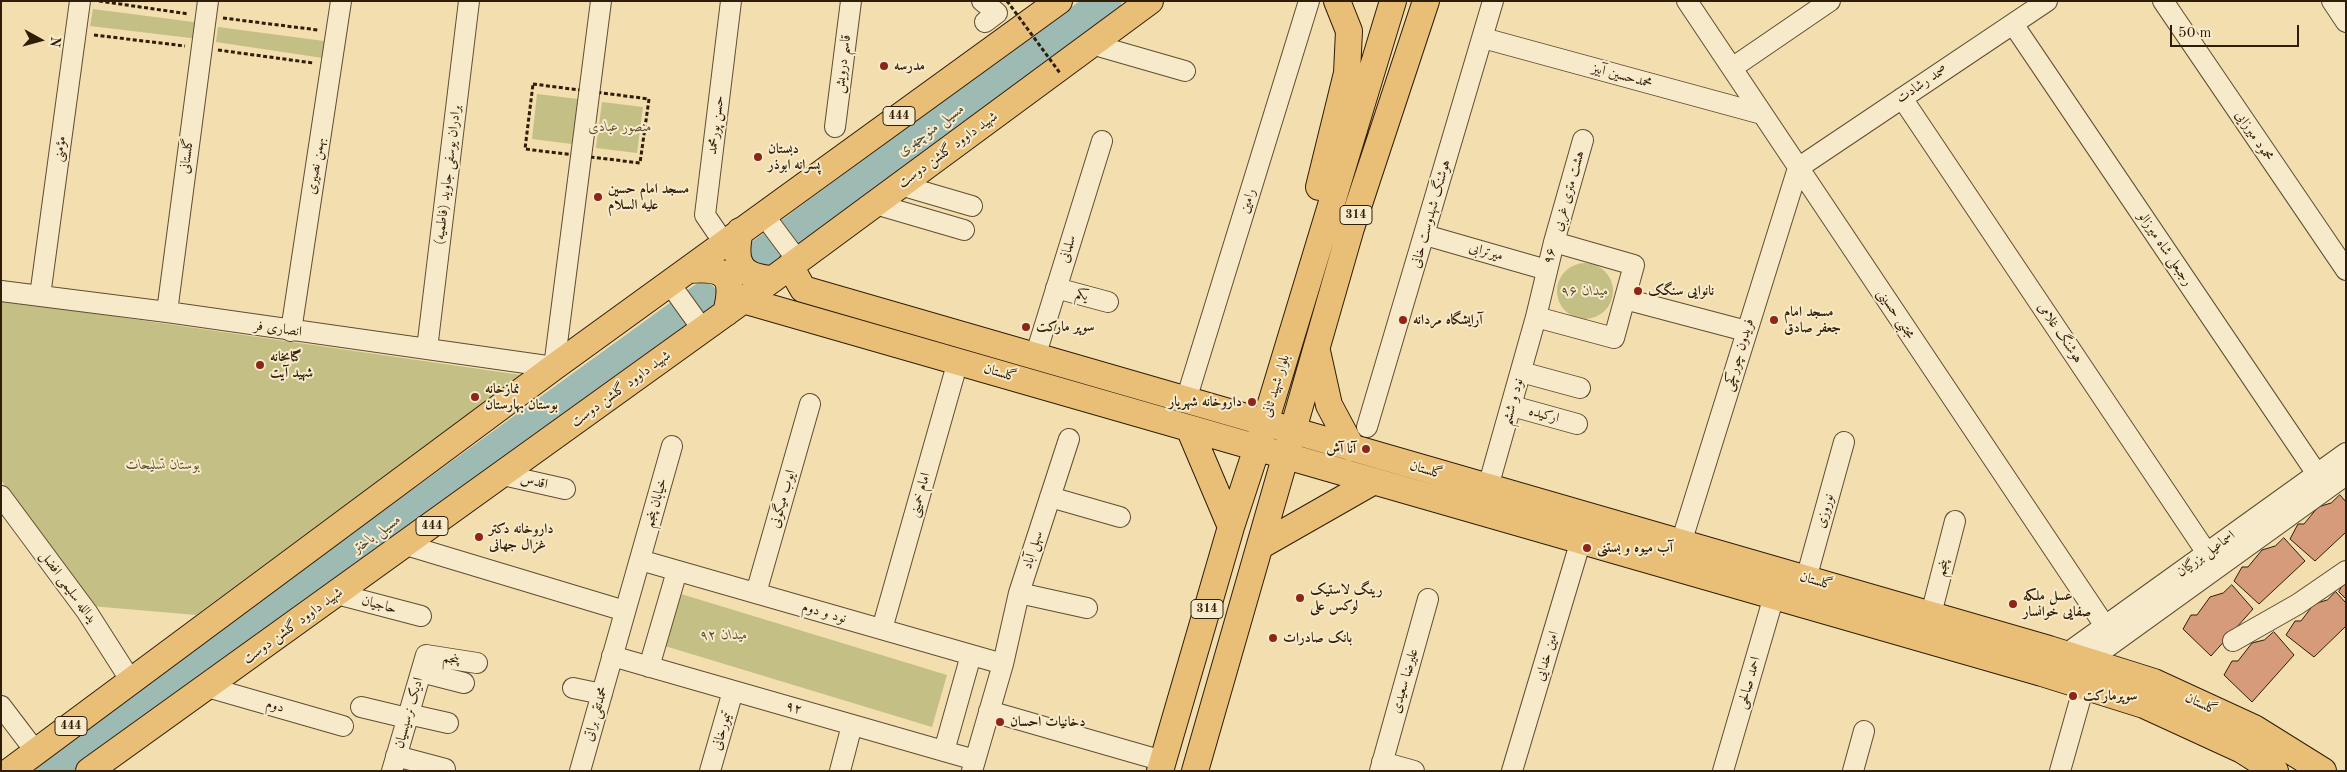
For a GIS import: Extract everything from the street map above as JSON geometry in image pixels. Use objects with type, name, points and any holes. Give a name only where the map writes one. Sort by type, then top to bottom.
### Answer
[{"type":"main road","points":[[830,166],[1037,1]]},
{"type":"main road","name":"444","points":[[10,771],[554,367],[1059,1]]},
{"type":"main road","name":"شهید داوود گلشن دوست","points":[[89,771],[735,307],[1150,1]]},
{"type":"main road","points":[[1296,323],[1309,230],[1347,73],[1349,31],[1337,1]]},
{"type":"main road","name":"بلوار شهید ثانی","points":[[1161,766],[1231,527],[1296,323],[1393,1]]},
{"type":"main road","name":"بلوار شهید ثانی","points":[[1198,770],[1351,228],[1426,1]]},
{"type":"main road","points":[[1383,135],[1443,1]]},
{"type":"main road","points":[[732,237],[739,264],[750,275],[787,268],[803,289],[784,312]]},
{"type":"main road","points":[[679,277],[711,269],[725,275],[730,283],[730,292],[735,307]]},
{"type":"main road","name":"گلستان","points":[[803,289],[1186,400],[1261,435],[1286,456],[1774,596],[2144,705],[2242,750],[2275,771]]},
{"type":"main road","name":"گلستان","points":[[735,307],[784,312],[1189,428],[1261,435],[1293,431],[1931,614],[2154,682],[2254,728],[2323,771]]},
{"type":"main road","points":[[1316,348],[1329,405],[1352,448]]},
{"type":"main road","points":[[1189,428],[1231,527]]},
{"type":"main road","points":[[1260,546],[1374,481]]},
{"type":"main road","points":[[2077,657],[2084,686]]},
{"type":"street","name":"مؤمنی","points":[[40,296],[80,1]]},
{"type":"street","name":"گلستانی","points":[[167,312],[208,1]]},
{"type":"street","name":"بهمن نصیری","points":[[291,331],[341,1]]},
{"type":"street","name":"برادران یوسفی جاوید (فاطمیه)","points":[[427,349],[469,1]]},
{"type":"street","points":[[554,367],[601,1]]},
{"type":"street","name":"حسن پورمحمد","points":[[731,1],[704,215],[732,237]]},
{"type":"street","name":"قاسم درویش","points":[[835,127],[851,1]]},
{"type":"street","points":[[982,1],[997,13],[985,22]]},
{"type":"street","name":"رامین","points":[[1186,400],[1309,1]]},
{"type":"street","name":"هوشنگ شهدوست خانی","points":[[1367,427],[1426,235],[1493,1]]},
{"type":"street","name":"مجتبی حسینی","points":[[1687,1],[2104,626]]},
{"type":"street","points":[[1732,68],[1830,1]]},
{"type":"street","name":"صمد رشادت","points":[[1798,168],[2047,1]]},
{"type":"street","name":"محمود میرزایی","points":[[2163,1],[2346,270]]},
{"type":"street","points":[[2332,1],[2346,22]]},
{"type":"street","name":"رجبعلی شاه میرزالو","points":[[2014,24],[2317,474]]},
{"type":"street","name":"محمدحسین آبیز","points":[[1482,38],[1762,114]]},
{"type":"street","points":[[1091,44],[1185,71]]},
{"type":"street","name":"هوشنگ غلامی","points":[[1902,98],[2212,560]]},
{"type":"street","name":"هشت متری غربی","points":[[1554,242],[1584,140]]},
{"type":"street","name":"سلمانی","points":[[1035,357],[1102,141]]},
{"type":"street","name":"فریدون چورکچی","points":[[1681,543],[1798,168]]},
{"type":"street","points":[[900,185],[972,206]]},
{"type":"street","points":[[875,204],[964,230]]},
{"type":"street","points":[[763,214],[787,268]]},
{"type":"street","name":"میرترابی","points":[[1426,235],[1547,270]]},
{"type":"street","name":"۹۶","points":[[1554,242],[1634,265],[1614,338],[1536,317],[1554,242]]},
{"type":"street","points":[[679,277],[703,330]]},
{"type":"street","name":"یکم","points":[[1056,288],[1108,302]]},
{"type":"street","name":"انصاری فر","points":[[1,291],[167,312],[554,367]]},
{"type":"street","points":[[1624,299],[1746,331]]},
{"type":"street","name":"نود و ششم","points":[[1488,487],[1536,317]]},
{"type":"street","name":"امام خمینی","points":[[882,629],[958,361]]},
{"type":"street","points":[[1521,372],[1580,388]]},
{"type":"street","name":"ایوب میگونی","points":[[756,593],[810,404]]},
{"type":"street","name":"ارکیده","points":[[1512,406],[1577,424]]},
{"type":"street","name":"سهل آباد","points":[[974,766],[1003,664],[1020,593],[1069,439]]},
{"type":"street","name":"نوروزی","points":[[1806,578],[1844,442]]},
{"type":"street","name":"خیابان پنجم","points":[[640,560],[672,446]]},
{"type":"street","name":"اسماعیل بزرگیان","points":[[2077,657],[2212,560],[2317,474],[2346,453]]},
{"type":"street","name":"اقدس","points":[[503,474],[565,489]]},
{"type":"street","name":"اسماعیل بزرگیان","points":[[2077,657],[2104,626],[2346,476]]},
{"type":"street","name":"یدالله سلیمی افضل","points":[[1,496],[87,612],[132,681]]},
{"type":"street","points":[[1050,497],[1120,517]]},
{"type":"street","name":"پنجم","points":[[1931,614],[1955,521]]},
{"type":"street","name":"امین خدایی","points":[[1512,771],[1581,540]]},
{"type":"street","points":[[406,545],[625,611]]},
{"type":"street","points":[[612,656],[640,560]]},
{"type":"street","name":"نود و دوم","points":[[640,560],[1003,664]]},
{"type":"street","points":[[649,667],[677,571]]},
{"type":"street","points":[[2233,641],[2298,604],[2346,571]]},
{"type":"street","points":[[1020,593],[1087,608]]},
{"type":"street","name":"حاجیان","points":[[337,594],[421,616]]},
{"type":"street","name":"احمد صالحی","points":[[1724,771],[1774,596]]},
{"type":"street","name":"علیرضا سعیدی","points":[[1381,766],[1428,599]]},
{"type":"street","points":[[944,751],[971,655]]},
{"type":"street","name":"۹۲","points":[[612,656],[944,751],[974,766]]},
{"type":"street","name":"محمدتقی براتی","points":[[580,771],[612,656]]},
{"type":"street","points":[[423,664],[464,683]]},
{"type":"street","name":"پنجم","points":[[423,664],[477,664]]},
{"type":"street","name":"ادیک نرسیسیان","points":[[394,763],[423,664]]},
{"type":"street","points":[[2060,771],[2084,686]]},
{"type":"street","name":"دوم","points":[[207,687],[343,726]]},
{"type":"street","points":[[573,688],[602,694]]},
{"type":"street","name":"تیمورخانی","points":[[710,771],[733,691]]},
{"type":"street","points":[[1,706],[36,752]]},
{"type":"street","points":[[361,706],[448,723]]},
{"type":"street","points":[[989,712],[1161,766]]},
{"type":"street","points":[[840,771],[852,725]]},
{"type":"street","points":[[1853,771],[1864,730]]},
{"type":"street","points":[[394,763],[445,769]]},
{"type":"street","points":[[1381,766],[1414,771]]},
{"type":"path","points":[[1007,1],[1060,73]]},
{"type":"green space","points":[[93,9],[201,23],[199,39],[90,26]]},
{"type":"green space","points":[[218,27],[324,41],[323,58],[216,42]]},
{"type":"green space","name":"منصور عبادی","points":[[537,94],[578,99],[572,144],[532,139]]},
{"type":"green space","name":"منصور عبادی","points":[[602,102],[643,107],[637,153],[596,148]]},
{"type":"green space","name":"میدان ۹۶","points":[[1580,263],[1590,263],[1605,271],[1611,280],[1613,291],[1611,302],[1605,311],[1590,319],[1580,319],[1569,314],[1562,307],[1557,296],[1557,286],[1562,275],[1569,268]]},
{"type":"green space","name":"بوستان تسلیحات","points":[[1,300],[521,375],[196,615],[91,606],[1,480]]},
{"type":"green space","name":"میدان ۹۲","points":[[681,594],[947,675],[932,727],[665,646]]},
{"type":"building","points":[[2340,495],[2346,502],[2346,532],[2315,561],[2290,539],[2298,524],[2304,524],[2318,507],[2331,503]]},
{"type":"building","points":[[2284,538],[2305,561],[2259,604],[2234,581],[2242,567],[2248,567],[2262,550],[2275,546]]},
{"type":"building","points":[[2346,579],[2346,599],[2339,592]]},
{"type":"building","points":[[2232,585],[2253,609],[2211,656],[2183,629],[2191,615],[2197,615],[2210,597],[2223,593]]},
{"type":"building","points":[[2336,592],[2346,603],[2346,626],[2314,657],[2286,635],[2295,621],[2301,621],[2314,604],[2327,600]]},
{"type":"building","points":[[2274,632],[2294,655],[2252,702],[2224,675],[2232,661],[2238,661],[2252,643],[2264,640]]},
{"type":"waterway","name":"مسیل منوچهری","points":[[756,258],[1106,1]]},
{"type":"waterway","name":"مسیل باختر","points":[[51,771],[703,298]]},
{"type":"place","name":"مدرسه","points":[[884,66]]},
{"type":"place","name":"دبستان پسرانه ابوذر","points":[[758,157]]},
{"type":"place","name":"مسجد امام حسین علیه السلام","points":[[598,197]]},
{"type":"place","name":"نانوایی سنگک","points":[[1638,291]]},
{"type":"place","name":"آرایشگاه مردانه","points":[[1403,320]]},
{"type":"place","name":"مسجد امام جعفر صادق","points":[[1774,320]]},
{"type":"place","name":"سوپر مارکت","points":[[1026,327]]},
{"type":"place","name":"گتابخانه شهید آیت","points":[[260,365]]},
{"type":"place","name":"نمازخانه بوستان بهارستان","points":[[475,397]]},
{"type":"place","name":"داروخانه شهریار","points":[[1252,402]]},
{"type":"place","name":"آنا آش","points":[[1366,449]]},
{"type":"place","name":"داروخانه دکتر غزال جهانی","points":[[479,537]]},
{"type":"place","name":"آب میوه و بستنی","points":[[1587,548]]},
{"type":"place","name":"رینگ لاستیک لوکس علی","points":[[1300,598]]},
{"type":"place","name":"عسل ملکه صفایی خوانسار","points":[[2013,604]]},
{"type":"place","name":"بانک صادرات","points":[[1273,638]]},
{"type":"place","name":"سوپرمارکت","points":[[2073,696]]},
{"type":"place","name":"دخانیات احسان","points":[[1000,722]]}]
